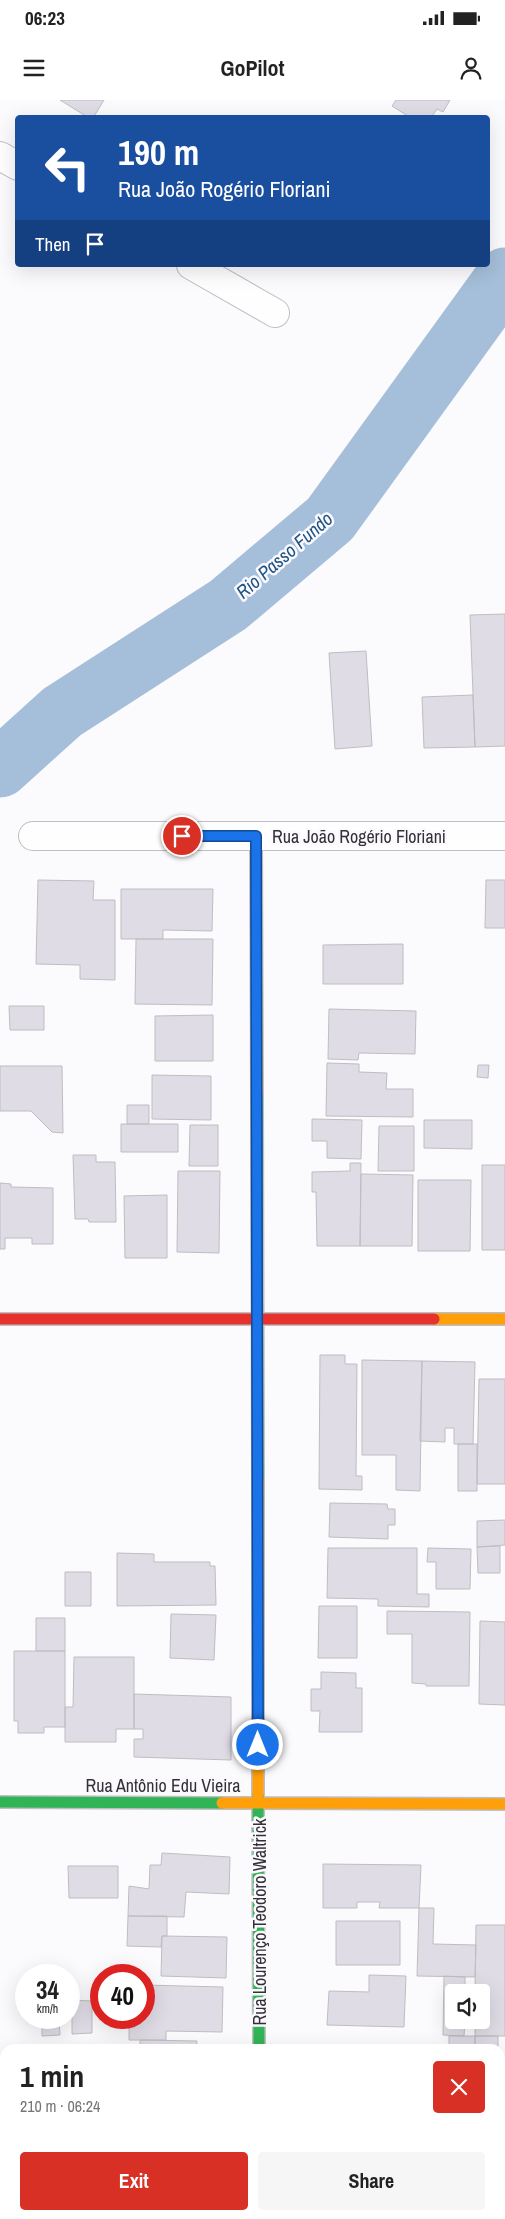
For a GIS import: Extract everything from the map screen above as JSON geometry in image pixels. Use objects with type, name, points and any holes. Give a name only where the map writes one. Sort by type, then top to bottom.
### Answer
[{"type":"street","points":[[0,156],[15,164]]},
{"type":"street","points":[[194,267],[275,313]]},
{"type":"street","name":"Rua João Rogério Floriani","points":[[33,836],[505,836]]},
{"type":"street","name":"Rua Lourenço Teodoro Waltrick","points":[[256,836],[259,2044]]},
{"type":"street","points":[[0,1319],[505,1319]]},
{"type":"street","name":"Rua Antônio Edu Vieira","points":[[0,1802],[505,1804]]},
{"type":"building","points":[[60,100],[104,100],[95,115],[84,115]]},
{"type":"building","points":[[396,100],[450,100],[443,112],[437,109],[433,115],[406,115],[392,106]]},
{"type":"building","points":[[505,614],[505,746],[475,747],[470,615]]},
{"type":"building","points":[[366,651],[372,746],[335,749],[329,653]]},
{"type":"building","points":[[473,695],[475,747],[424,748],[422,697]]},
{"type":"building","points":[[38,880],[94,881],[93,900],[115,900],[115,980],[80,979],[80,965],[36,964]]},
{"type":"building","points":[[486,880],[505,880],[505,928],[485,928]]},
{"type":"building","points":[[121,889],[213,889],[212,931],[163,930],[163,939],[121,939]]},
{"type":"building","points":[[136,939],[213,939],[212,1005],[135,1004]]},
{"type":"building","points":[[403,944],[403,984],[323,984],[323,945]]},
{"type":"building","points":[[9,1006],[44,1006],[44,1030],[10,1030]]},
{"type":"building","points":[[329,1009],[416,1011],[415,1054],[359,1053],[358,1060],[328,1059]]},
{"type":"building","points":[[213,1015],[213,1061],[155,1061],[155,1016]]},
{"type":"building","points":[[327,1063],[359,1064],[359,1072],[387,1073],[386,1089],[413,1089],[413,1117],[326,1116]]},
{"type":"building","points":[[478,1065],[489,1065],[488,1078],[477,1077]]},
{"type":"building","points":[[0,1066],[62,1066],[63,1133],[52,1132],[31,1111],[0,1111]]},
{"type":"building","points":[[152,1075],[211,1076],[211,1120],[152,1119]]},
{"type":"building","points":[[127,1105],[149,1105],[149,1124],[127,1124]]},
{"type":"building","points":[[312,1119],[362,1120],[361,1159],[327,1158],[327,1141],[312,1141]]},
{"type":"building","points":[[424,1120],[472,1120],[472,1149],[424,1148]]},
{"type":"building","points":[[121,1124],[178,1124],[178,1152],[121,1152]]},
{"type":"building","points":[[190,1125],[218,1125],[218,1166],[189,1166]]},
{"type":"building","points":[[379,1126],[414,1126],[414,1171],[378,1171]]},
{"type":"building","points":[[73,1155],[96,1155],[96,1162],[115,1162],[116,1222],[89,1222],[88,1219],[75,1219]]},
{"type":"building","points":[[350,1163],[361,1163],[360,1246],[317,1246],[316,1192],[312,1192],[312,1172],[350,1171]]},
{"type":"building","points":[[482,1165],[505,1165],[505,1250],[482,1250]]},
{"type":"building","points":[[178,1171],[220,1171],[219,1253],[177,1252]]},
{"type":"building","points":[[361,1174],[413,1175],[412,1246],[360,1246]]},
{"type":"building","points":[[418,1180],[471,1180],[470,1251],[418,1251]]},
{"type":"building","points":[[0,1183],[11,1184],[11,1187],[53,1188],[53,1244],[32,1244],[32,1238],[5,1238],[5,1249],[0,1249]]},
{"type":"building","points":[[167,1195],[167,1258],[125,1258],[124,1196]]},
{"type":"building","points":[[320,1355],[345,1355],[345,1364],[357,1364],[356,1476],[362,1476],[362,1490],[319,1489]]},
{"type":"building","points":[[362,1360],[422,1361],[420,1491],[396,1490],[396,1455],[362,1455]]},
{"type":"building","points":[[422,1361],[475,1362],[473,1444],[454,1444],[454,1428],[445,1428],[445,1442],[420,1441]]},
{"type":"building","points":[[479,1379],[505,1379],[505,1484],[477,1484]]},
{"type":"building","points":[[458,1444],[477,1444],[477,1491],[458,1491]]},
{"type":"building","points":[[330,1503],[387,1504],[388,1509],[395,1509],[395,1525],[388,1525],[388,1539],[329,1537]]},
{"type":"building","points":[[505,1520],[505,1545],[477,1547],[477,1521]]},
{"type":"building","points":[[500,1546],[500,1573],[478,1573],[477,1547]]},
{"type":"building","points":[[328,1548],[417,1548],[417,1594],[429,1594],[429,1607],[378,1606],[378,1599],[327,1598]]},
{"type":"building","points":[[428,1548],[471,1549],[470,1589],[436,1589],[436,1562],[427,1562]]},
{"type":"building","points":[[117,1553],[154,1554],[154,1562],[210,1562],[210,1566],[215,1566],[216,1605],[117,1606]]},
{"type":"building","points":[[65,1572],[91,1572],[91,1606],[65,1606]]},
{"type":"building","points":[[319,1606],[357,1606],[357,1658],[318,1658]]},
{"type":"building","points":[[387,1611],[470,1612],[469,1686],[426,1686],[426,1684],[412,1683],[412,1634],[387,1634]]},
{"type":"building","points":[[171,1614],[216,1615],[214,1660],[170,1658]]},
{"type":"building","points":[[36,1618],[65,1618],[65,1651],[36,1651]]},
{"type":"building","points":[[480,1621],[505,1622],[505,1705],[479,1704]]},
{"type":"building","points":[[14,1651],[65,1651],[65,1727],[44,1727],[44,1733],[18,1733],[18,1721],[14,1721]]},
{"type":"building","points":[[74,1657],[134,1657],[134,1729],[116,1729],[116,1742],[65,1742],[65,1707],[73,1707]]},
{"type":"building","points":[[321,1672],[356,1673],[356,1688],[362,1688],[362,1732],[319,1732],[320,1711],[311,1711],[311,1689],[321,1689]]},
{"type":"building","points":[[134,1694],[231,1697],[231,1760],[134,1757],[134,1739],[143,1739],[143,1729],[134,1729]]},
{"type":"building","points":[[162,1853],[230,1857],[229,1894],[186,1892],[184,1917],[128,1916],[129,1886],[149,1889],[150,1865],[161,1865]]},
{"type":"building","points":[[323,1864],[421,1865],[419,1908],[379,1908],[380,1902],[357,1902],[357,1908],[323,1908]]},
{"type":"building","points":[[68,1866],[118,1866],[118,1898],[69,1898]]},
{"type":"building","points":[[419,1908],[434,1908],[433,1944],[476,1945],[475,1977],[417,1976]]},
{"type":"building","points":[[128,1916],[167,1916],[167,1936],[162,1936],[161,1947],[127,1946]]},
{"type":"building","points":[[336,1921],[400,1921],[400,1965],[336,1965]]},
{"type":"building","points":[[476,1925],[505,1925],[505,2036],[475,2036],[475,2029],[490,2029],[490,1984],[475,1984]]},
{"type":"building","points":[[162,1936],[227,1937],[226,1978],[161,1976]]},
{"type":"building","points":[[369,1975],[406,1976],[404,2027],[327,2025],[329,1991],[369,1992]]},
{"type":"building","points":[[444,1976],[465,1977],[465,1984],[445,1984],[445,2029],[464,2029],[464,2036],[443,2035]]},
{"type":"building","points":[[155,1985],[223,1987],[222,2032],[166,2031],[166,2040],[129,2040],[129,2029],[155,2029]]},
{"type":"building","points":[[80,2000],[90,2001],[90,2029],[92,2029],[92,2033],[72,2034],[72,2029],[80,2029]]},
{"type":"building","points":[[42,2029],[60,2029],[60,2035],[42,2036]]},
{"type":"building","points":[[449,2036],[475,2036],[475,2044],[449,2044]]},
{"type":"building","points":[[475,2036],[498,2036],[498,2044],[475,2044]]},
{"type":"building","points":[[140,2040],[197,2041],[197,2044],[140,2044]]},
{"type":"waterway","name":"Rio Passo Fundo","points":[[0,768],[62,712],[228,605],[330,519],[505,277]]},
{"type":"traffic: fast","points":[[257,1095],[258,1480]]},
{"type":"traffic: fast","points":[[258,1795],[259,2044]]},
{"type":"traffic: fast","points":[[0,1802],[222,1803]]},
{"type":"traffic: slow","points":[[256,836],[257,1095]]},
{"type":"traffic: slow","points":[[434,1319],[505,1319]]},
{"type":"traffic: slow","points":[[258,1480],[258,1795]]},
{"type":"traffic: slow","points":[[222,1803],[505,1804]]},
{"type":"traffic: jam","points":[[0,1319],[434,1319]]},
{"type":"route","points":[[182,836],[256,836],[258,1745]]}]
